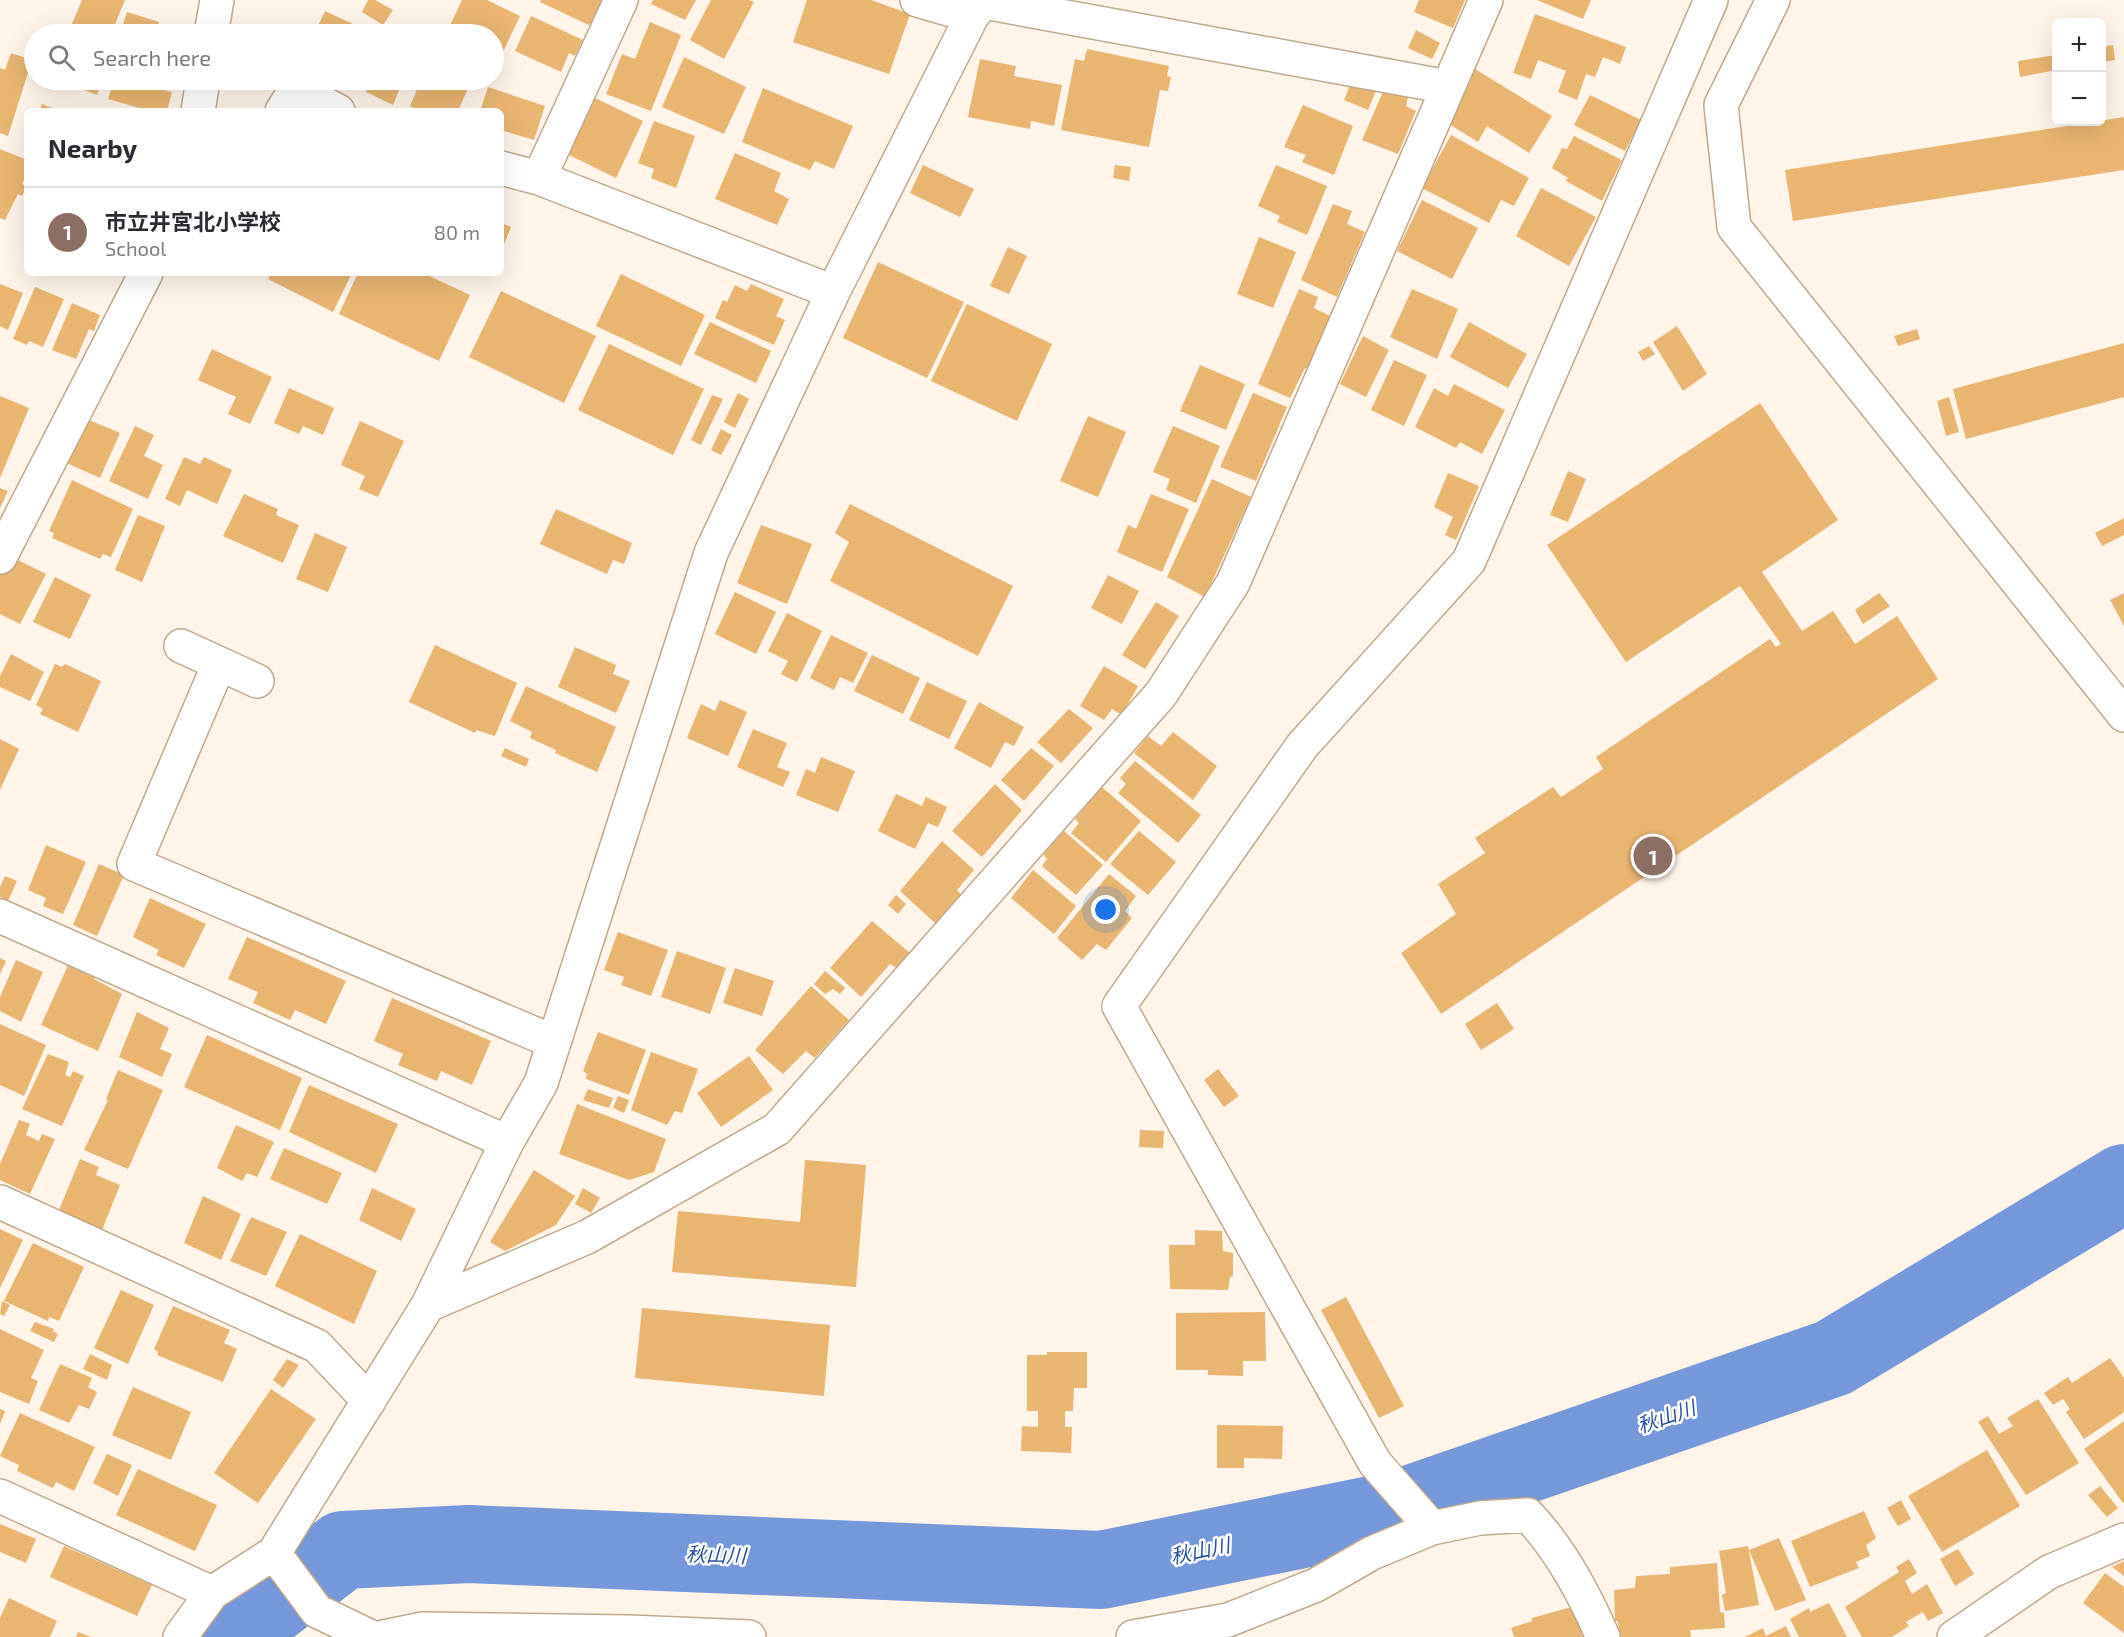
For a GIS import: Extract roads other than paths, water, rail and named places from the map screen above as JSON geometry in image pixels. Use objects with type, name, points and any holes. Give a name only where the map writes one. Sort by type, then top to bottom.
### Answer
[{"type":"street","points":[[213,24],[217,0]]},
{"type":"street","points":[[539,178],[621,0]]},
{"type":"street","points":[[917,0],[981,6],[1448,87]]},
{"type":"street","points":[[428,1305],[587,1237],[777,1129],[1161,694],[1233,583],[1486,0]]},
{"type":"street","points":[[1432,1528],[1375,1463],[1119,1006],[1302,746],[1469,561],[1711,0]]},
{"type":"street","points":[[1773,0],[1721,105],[1734,227],[2124,715]]},
{"type":"street","points":[[180,1637],[212,1593],[274,1553],[428,1305],[507,1142],[541,1083],[711,553],[833,292],[981,6]]},
{"type":"street","points":[[284,108],[295,90]]},
{"type":"street","points":[[298,90],[332,108]]},
{"type":"street","points":[[504,169],[539,178],[833,292]]},
{"type":"street","points":[[0,557],[144,276]]},
{"type":"street","points":[[181,646],[257,681]]},
{"type":"street","points":[[219,664],[134,864],[554,1042]]},
{"type":"street","points":[[0,916],[507,1142]]},
{"type":"street","points":[[0,1202],[317,1346],[369,1401]]},
{"type":"street","points":[[0,1496],[212,1593]]},
{"type":"street","points":[[1133,1637],[1228,1620],[1316,1585],[1372,1553],[1432,1528],[1480,1518],[1528,1515],[1548,1537],[1587,1600],[1603,1637]]},
{"type":"street","points":[[1954,1637],[2049,1572],[2124,1540]]},
{"type":"street","points":[[274,1553],[316,1611],[371,1637]]},
{"type":"street","points":[[384,1637],[423,1633],[749,1637]]},
{"type":"waterway","name":"秋山川","points":[[230,1637],[343,1550],[469,1544],[1101,1570],[1391,1511],[1833,1358],[2124,1183]]},
{"type":"place","name":"市立井宮北小学校","points":[[1653,856]]}]
